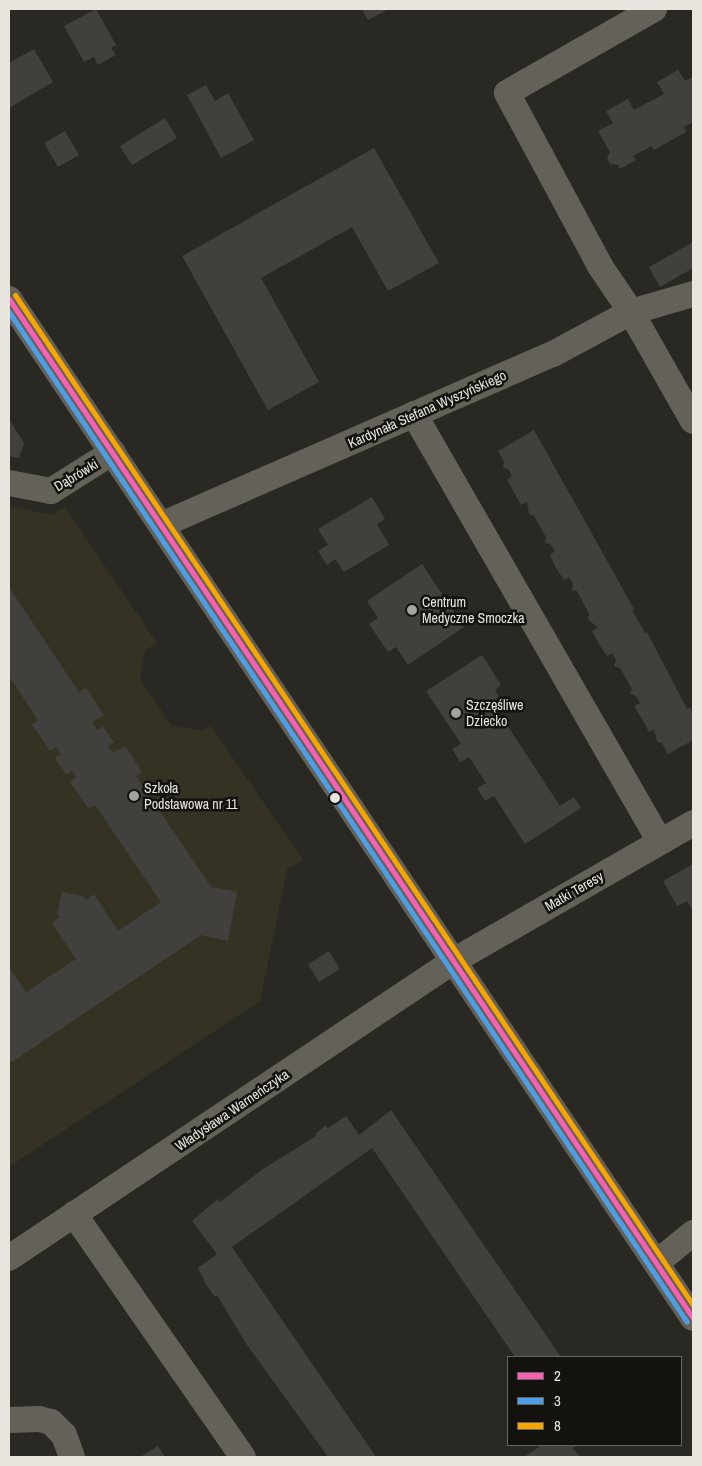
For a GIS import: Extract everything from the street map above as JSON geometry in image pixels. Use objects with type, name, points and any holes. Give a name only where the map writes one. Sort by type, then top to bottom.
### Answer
[{"type":"street","points":[[654,9],[507,93],[600,266],[631,312],[693,421]]},
{"type":"street","name":"Kardynała Stefana Wyszyńskiego","points":[[161,525],[553,354],[631,312],[693,294]]},
{"type":"street","points":[[9,298],[455,960],[693,1318]]},
{"type":"street","points":[[414,414],[660,841]]},
{"type":"street","name":"Dąbrówki","points":[[9,483],[51,491],[113,452]]},
{"type":"street","name":"Matki Teresy","points":[[455,960],[693,823]]},
{"type":"street","name":"Władysława Warneńczyka","points":[[9,1258],[455,960]]},
{"type":"street","points":[[74,1214],[243,1457]]},
{"type":"street","points":[[656,1263],[693,1233]]},
{"type":"street","points":[[9,1420],[40,1419],[51,1422],[64,1435],[72,1457]]},
{"type":"shaded area","name":"Szkoła Podstawowa nr 11","points":[[9,506],[52,515],[65,507],[157,643],[145,650],[140,679],[171,725],[201,731],[211,726],[303,860],[287,869],[260,1001],[9,1167]]},
{"type":"building","points":[[96,9],[116,45],[111,48],[116,55],[98,65],[94,57],[84,62],[64,26]]},
{"type":"building","points":[[362,9],[389,9],[368,20]]},
{"type":"building","points":[[34,49],[53,82],[9,108],[9,63]]},
{"type":"building","points":[[678,70],[685,81],[693,77],[693,122],[684,127],[686,132],[654,150],[652,146],[633,156],[636,160],[620,169],[618,165],[610,164],[607,158],[610,152],[598,131],[613,123],[606,111],[628,99],[634,110],[664,94],[657,82]]},
{"type":"building","points":[[206,85],[215,101],[228,93],[254,140],[221,158],[187,95]]},
{"type":"building","points":[[165,118],[177,138],[132,165],[120,146]]},
{"type":"building","points":[[65,131],[79,155],[58,167],[44,143]]},
{"type":"building","points":[[374,148],[439,263],[388,291],[352,227],[261,278],[319,382],[268,410],[182,256]]},
{"type":"building","points":[[693,242],[693,268],[660,287],[649,267]]},
{"type":"building","points":[[9,419],[24,443],[19,458],[9,456]]},
{"type":"building","points":[[534,430],[634,609],[632,610],[645,633],[647,632],[687,709],[690,707],[693,714],[693,740],[668,754],[662,743],[657,742],[654,729],[649,732],[634,706],[640,703],[636,696],[630,694],[632,689],[620,668],[614,666],[616,660],[612,653],[607,656],[599,644],[592,631],[598,628],[588,619],[589,614],[577,591],[572,590],[573,584],[569,577],[564,580],[556,568],[550,555],[555,551],[550,544],[545,543],[546,537],[534,516],[529,514],[527,502],[521,505],[507,480],[512,476],[508,469],[503,468],[504,462],[498,451]]},
{"type":"building","points":[[372,497],[385,519],[377,524],[389,545],[344,572],[335,559],[327,565],[318,551],[328,545],[318,529]]},
{"type":"building","name":"Centrum Medyczne Smoczka","points":[[422,564],[464,627],[408,665],[396,647],[388,652],[369,624],[378,618],[367,601]]},
{"type":"building","points":[[9,587],[79,692],[86,688],[104,715],[92,722],[97,730],[103,726],[114,742],[108,746],[113,753],[125,746],[142,772],[136,776],[211,887],[237,892],[228,941],[201,935],[12,1062],[9,1058],[9,967],[26,992],[76,959],[52,923],[60,917],[57,914],[62,892],[83,896],[86,900],[94,894],[118,931],[161,902],[95,805],[89,809],[70,782],[76,777],[72,771],[66,774],[55,758],[61,754],[56,747],[50,751],[32,725],[38,720],[9,676]]},
{"type":"building","points":[[482,655],[501,685],[495,690],[499,697],[492,702],[560,806],[574,797],[581,808],[525,844],[494,796],[485,801],[477,788],[486,783],[469,757],[460,762],[452,749],[461,744],[426,691]]},
{"type":"building","points":[[693,864],[693,911],[687,901],[677,906],[663,881]]},
{"type":"building","points":[[329,951],[340,969],[319,982],[308,964]]},
{"type":"building","points":[[391,1110],[560,1356],[514,1356],[372,1148],[232,1247],[376,1457],[328,1457],[245,1342],[217,1295],[215,1297],[207,1286],[198,1268],[217,1254],[192,1221],[218,1199],[220,1202],[263,1169],[316,1136],[315,1134],[325,1126],[328,1128],[346,1116],[359,1135]]},
{"type":"building","points":[[158,1446],[165,1457],[140,1457]]},
{"type":"building","points":[[540,1446],[576,1446],[573,1448],[580,1457],[524,1457]]},
{"type":"transit line","name":"8","points":[[15,295],[693,1305]]},
{"type":"transit line","name":"2","points":[[9,299],[693,1318]]},
{"type":"transit line","name":"3","points":[[9,312],[687,1322]]},
{"type":"place","name":"Centrum Medyczne Smoczka","points":[[412,610]]},
{"type":"place","name":"Szczęśliwe Dziecko","points":[[456,713]]},
{"type":"place","name":"Szkoła Podstawowa nr 11","points":[[134,796]]}]
